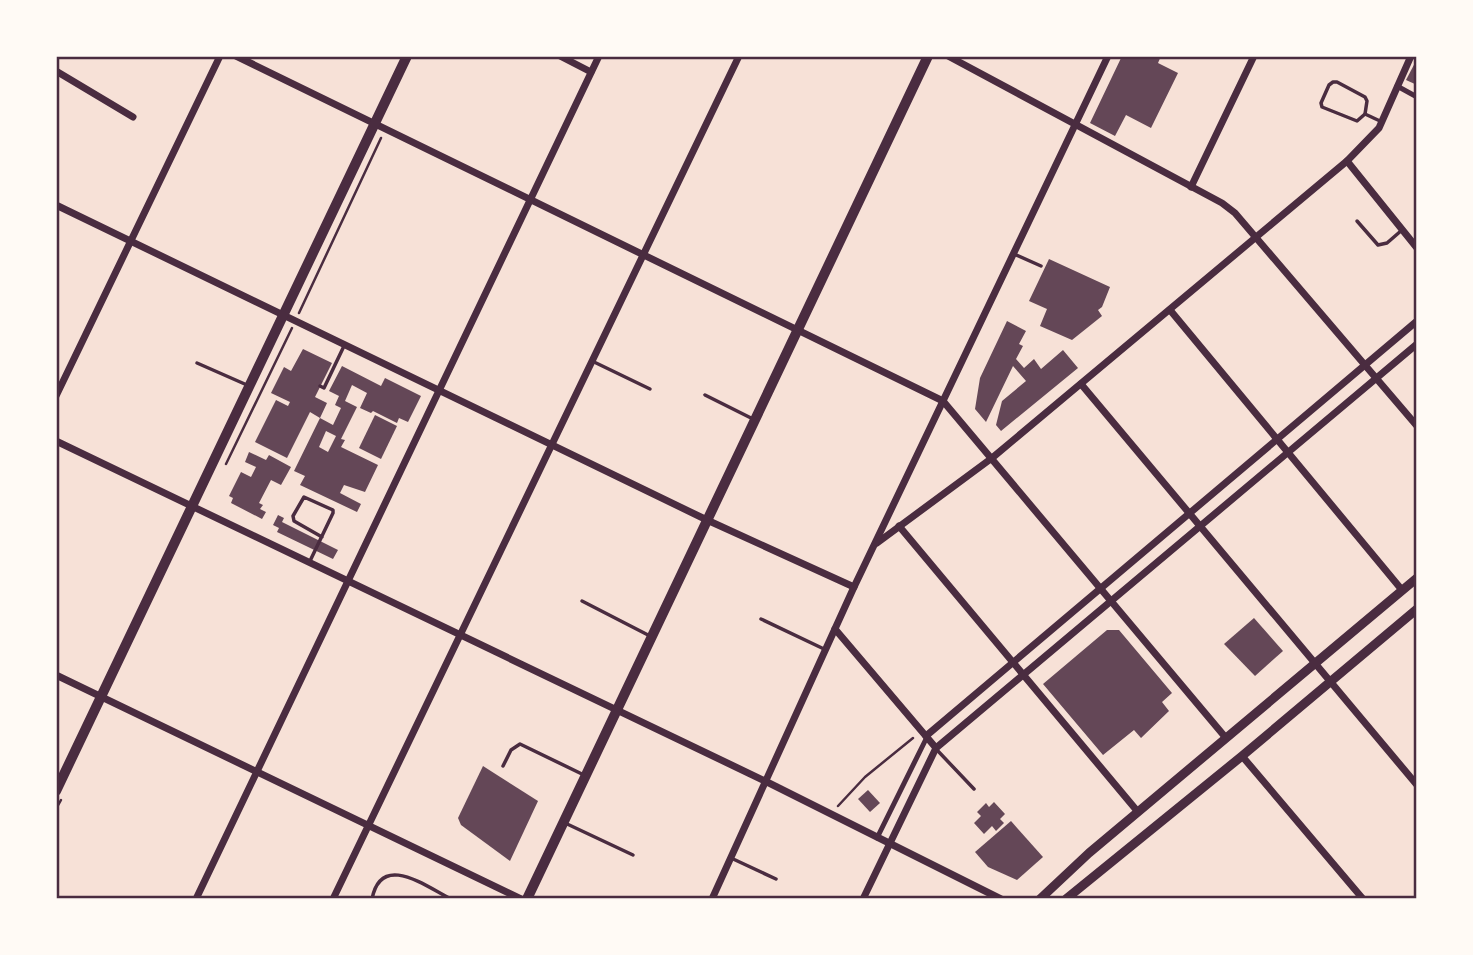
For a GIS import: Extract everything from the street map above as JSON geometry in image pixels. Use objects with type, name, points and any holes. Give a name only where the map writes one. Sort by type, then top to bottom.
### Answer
[{"type":"main road","points":[[56,791],[407,56]]},
{"type":"main road","points":[[524,899],[928,56]]},
{"type":"street","points":[[56,396],[220,56]]},
{"type":"street","points":[[236,56],[943,401],[1226,738]]},
{"type":"street","points":[[560,56],[591,72]]},
{"type":"street","points":[[196,899],[599,56]]},
{"type":"street","points":[[333,899],[739,56]]},
{"type":"street","points":[[948,56],[1235,213],[1417,426]]},
{"type":"street","points":[[712,899],[874,545],[1108,56]]},
{"type":"street","points":[[1191,187],[1254,56]]},
{"type":"street","points":[[874,545],[992,458],[1347,161],[1382,122],[1410,56]]},
{"type":"street","points":[[56,71],[133,117]]},
{"type":"street","points":[[1397,86],[1417,97]]},
{"type":"street","points":[[1347,161],[1417,248]]},
{"type":"street","points":[[56,205],[707,520],[855,587]]},
{"type":"street","points":[[1170,310],[1402,590]]},
{"type":"street","points":[[877,838],[925,735],[1417,321]]},
{"type":"street","points":[[863,899],[936,748],[1417,344]]},
{"type":"street","points":[[1081,384],[1417,785]]},
{"type":"street","points":[[56,441],[767,782],[1001,899]]},
{"type":"street","points":[[899,526],[1138,812]]},
{"type":"street","points":[[1040,899],[1089,853],[1417,578]]},
{"type":"street","points":[[1066,899],[1417,610]]},
{"type":"street","points":[[835,629],[936,748]]},
{"type":"street","points":[[56,675],[369,826],[506,896],[524,899]]},
{"type":"street","points":[[1242,756],[1363,899]]},
{"type":"lane","points":[[1337,82],[1365,97],[1365,114],[1357,121],[1352,121],[1325,110],[1321,103],[1329,85],[1337,82]]},
{"type":"lane","points":[[1365,114],[1382,122]]},
{"type":"lane","points":[[1357,221],[1378,245],[1387,243],[1402,230]]},
{"type":"lane","points":[[1013,254],[1041,266]]},
{"type":"lane","points":[[320,386],[324,388],[345,344]]},
{"type":"lane","points":[[592,361],[650,389]]},
{"type":"lane","points":[[197,363],[249,386]]},
{"type":"lane","points":[[705,396],[755,420]]},
{"type":"lane","points":[[309,563],[334,510],[304,497],[293,521],[321,537]]},
{"type":"lane","points":[[582,601],[652,636]]},
{"type":"lane","points":[[761,619],[826,650]]},
{"type":"lane","points":[[503,766],[511,750],[520,744],[585,776]]},
{"type":"lane","points":[[936,748],[974,789]]},
{"type":"lane","points":[[563,822],[633,855]]},
{"type":"lane","points":[[732,858],[776,879]]},
{"type":"lane","points":[[372,899],[374,888],[382,877],[392,874],[403,875],[451,899]]},
{"type":"path","points":[[832,815],[865,777],[925,735]]},
{"type":"building","points":[[1122,56],[1161,56],[1158,63],[1178,73],[1151,128],[1126,115],[1115,136],[1090,123]]},
{"type":"building","points":[[1417,59],[1417,85],[1406,80]]},
{"type":"building","points":[[1049,259],[1110,287],[1102,307],[1098,310],[1102,316],[1072,340],[1040,326],[1047,309],[1029,301]]},
{"type":"building","points":[[1007,321],[1026,331],[1019,344],[1023,346],[1016,359],[1024,368],[1034,359],[1041,369],[1063,350],[1078,368],[1001,431],[996,425],[1002,401],[1026,381],[1013,366],[986,422],[975,409],[980,378]]},
{"type":"building","points":[[303,349],[332,363],[315,397],[327,403],[320,418],[310,412],[287,458],[255,442],[276,400],[288,406],[290,402],[271,393],[284,367],[291,371]]},
{"type":"building","points":[[342,366],[381,386],[385,378],[421,396],[408,422],[399,418],[397,423],[373,411],[371,413],[360,408],[367,393],[352,385],[345,401],[357,407],[341,439],[345,440],[341,447],[378,465],[365,492],[344,485],[340,493],[361,504],[357,512],[300,485],[305,476],[294,471],[320,418],[333,425],[341,408],[335,405],[339,396],[329,391]],"holes":[[[326,431],[336,436],[328,452],[319,447]]]},
{"type":"building","points":[[375,415],[397,426],[381,459],[359,448]]},
{"type":"building","points":[[249,452],[266,460],[269,455],[291,467],[281,485],[271,480],[259,503],[263,505],[260,509],[266,512],[262,519],[231,503],[233,498],[229,496],[241,472],[251,477],[256,467],[245,462]]},
{"type":"building","points":[[278,515],[284,518],[282,522],[338,550],[333,559],[277,532],[279,528],[273,525]]},
{"type":"building","points":[[1254,618],[1283,651],[1255,676],[1224,644]]},
{"type":"building","points":[[1107,630],[1119,630],[1172,693],[1162,702],[1169,711],[1141,738],[1134,730],[1103,755],[1043,684]]},
{"type":"building","points":[[483,766],[538,801],[510,861],[461,825],[458,818]]},
{"type":"building","points":[[868,790],[880,803],[870,812],[858,799]]},
{"type":"building","points":[[994,802],[1005,814],[1000,819],[1004,823],[996,831],[992,826],[984,834],[974,823],[981,816],[977,812],[986,803],[989,807]]},
{"type":"building","points":[[1011,821],[1043,857],[1017,880],[988,867],[975,852]]}]
